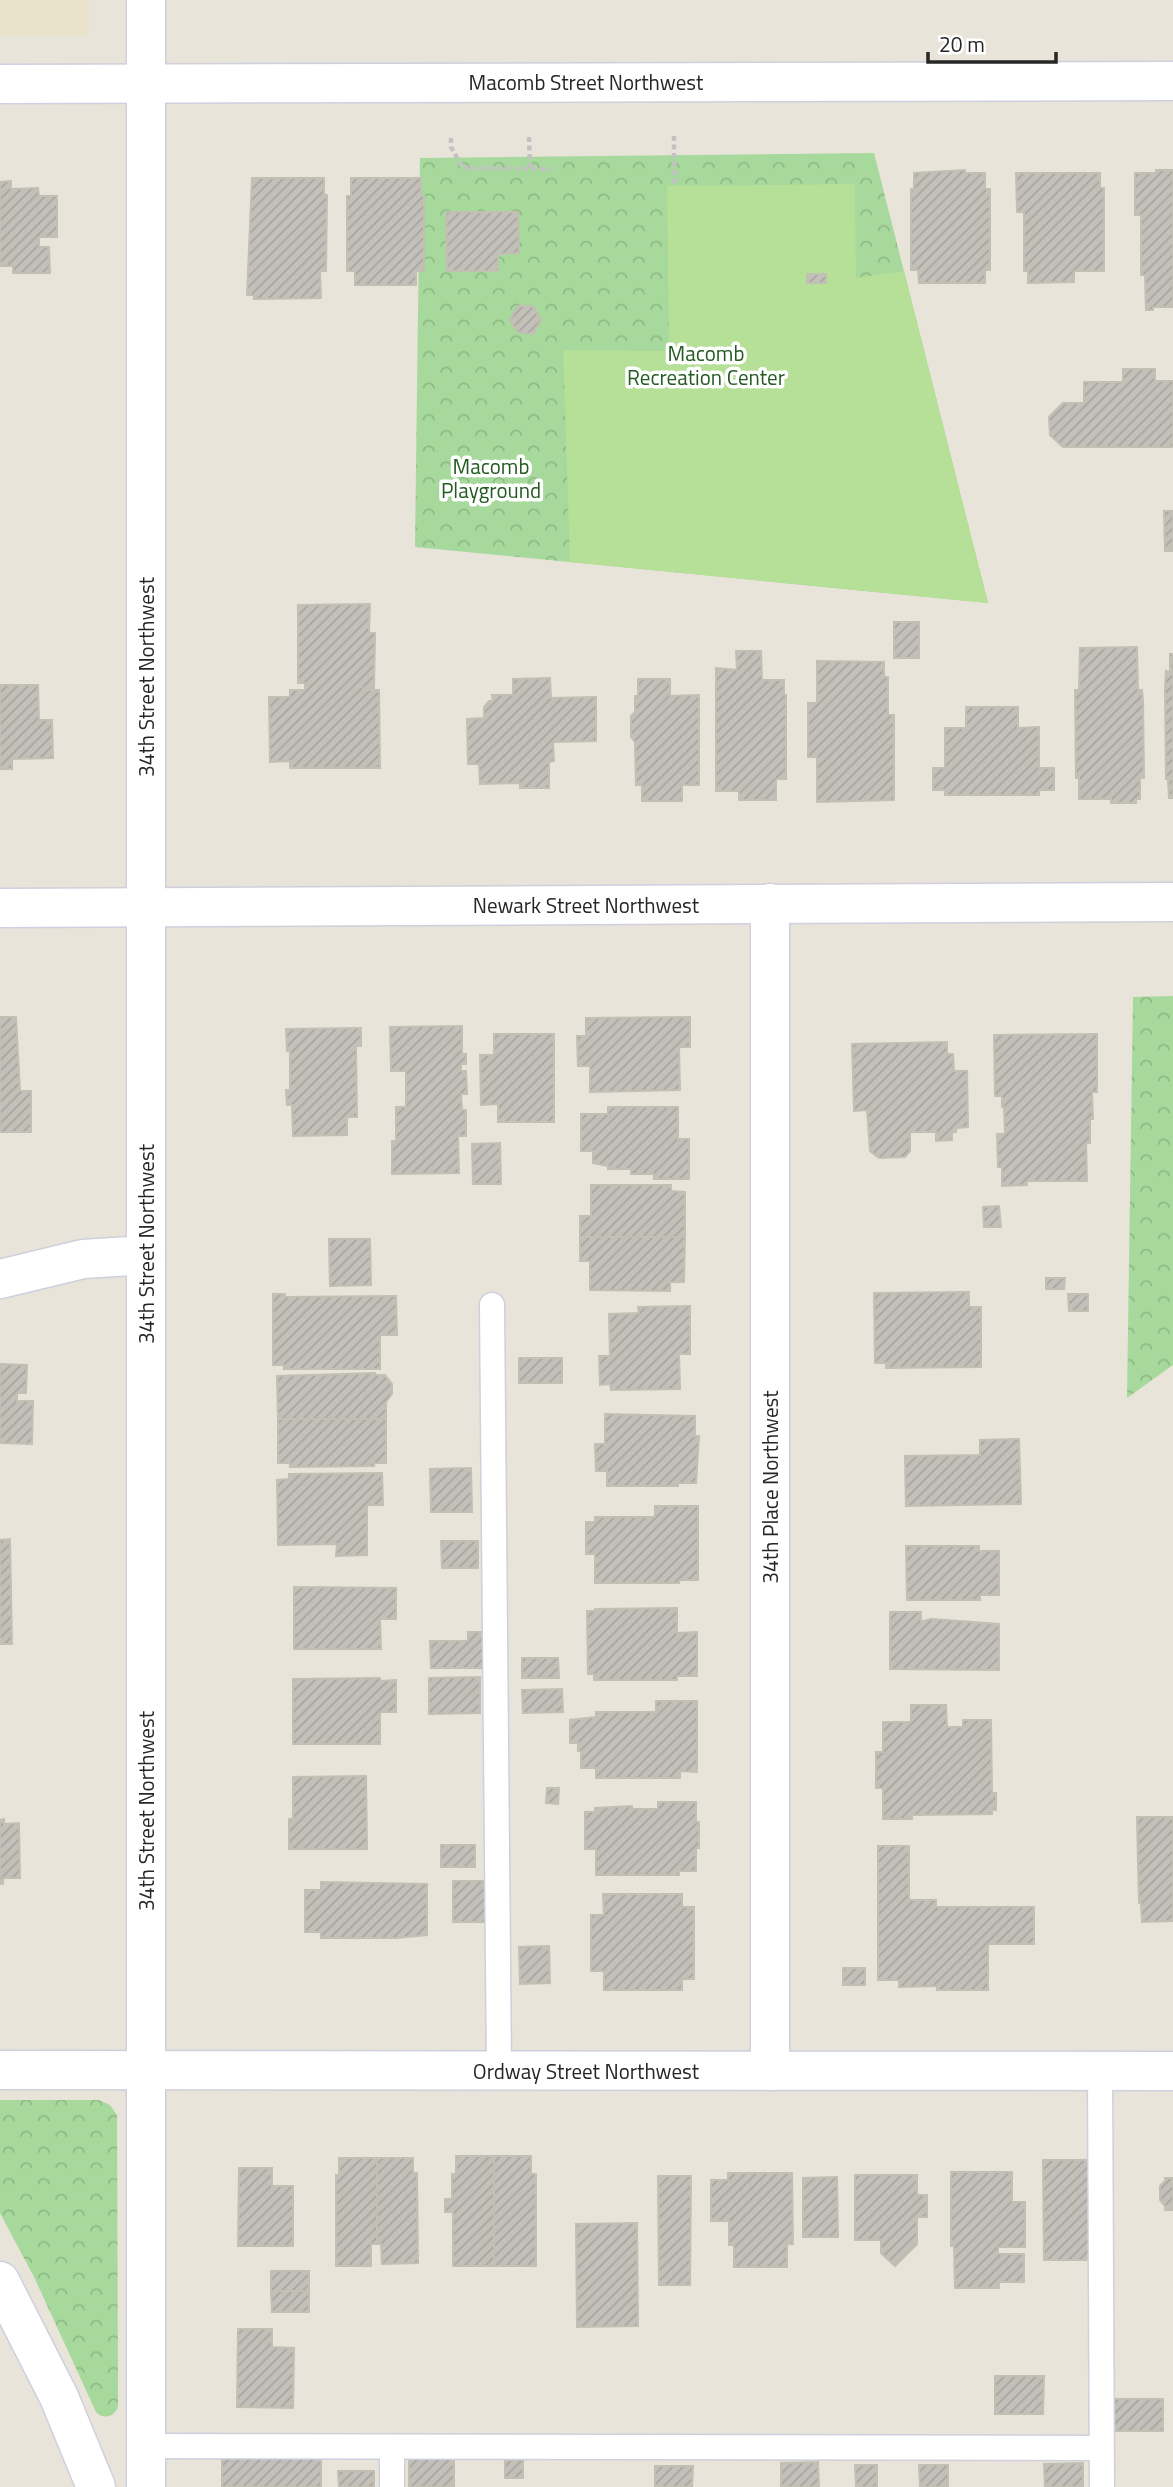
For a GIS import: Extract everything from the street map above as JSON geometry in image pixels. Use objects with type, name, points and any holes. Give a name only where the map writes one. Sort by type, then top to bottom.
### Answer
[{"type":"street","name":"34th Street Northwest","points":[[146,0],[146,2487]]},
{"type":"street","name":"Macomb Street Northwest","points":[[0,84],[1173,81]]},
{"type":"street","name":"Newark Street Northwest","points":[[0,908],[1173,902]]},
{"type":"street","name":"34th Place Northwest","points":[[770,903],[770,2071]]},
{"type":"street","points":[[0,1279],[83,1259],[146,1255]]},
{"type":"street","name":"Ordway Street Northwest","points":[[0,2070],[1173,2071]]},
{"type":"street","points":[[0,2281],[59,2398],[96,2487]]},
{"type":"lane","points":[[492,1305],[499,2071]]},
{"type":"lane","points":[[1100,2071],[1101,2487]]},
{"type":"lane","points":[[146,2446],[1101,2448]]},
{"type":"lane","points":[[392,2447],[392,2487]]},
{"type":"path","points":[[674,136],[674,186]]},
{"type":"path","points":[[529,137],[530,169]]},
{"type":"path","points":[[451,138],[451,146],[463,169],[552,169]]},
{"type":"shaded area","points":[[0,0],[89,0],[89,36],[0,36]]},
{"type":"green space","name":"Macomb Recreation Center","points":[[874,153],[988,603],[415,547],[420,158]]},
{"type":"green space","points":[[855,184],[856,278],[904,271],[988,603],[570,562],[563,350],[669,351],[667,186]]},
{"type":"green space","points":[[1173,996],[1173,1365],[1127,1398],[1133,997]]},
{"type":"green space","points":[[0,2100],[99,2100],[110,2105],[117,2115],[118,2406],[109,2416],[96,2412],[35,2279],[0,2213]]},
{"type":"building","points":[[965,170],[965,173],[985,173],[985,189],[990,189],[990,270],[985,270],[985,283],[919,283],[918,270],[911,270],[911,189],[914,189],[914,173]]},
{"type":"building","points":[[1156,170],[1173,170],[1173,307],[1153,307],[1153,310],[1146,310],[1145,275],[1141,275],[1141,215],[1135,215],[1135,173],[1156,173]]},
{"type":"building","points":[[1016,173],[1100,173],[1100,188],[1104,188],[1104,271],[1074,271],[1074,282],[1028,283],[1028,271],[1024,271],[1024,212],[1017,212]]},
{"type":"building","points":[[252,178],[324,178],[324,195],[327,195],[326,271],[320,271],[321,298],[254,299],[254,295],[247,295]]},
{"type":"building","points":[[351,178],[421,178],[421,196],[424,196],[424,271],[416,271],[416,285],[355,285],[355,271],[347,271],[347,196],[351,196]]},
{"type":"building","points":[[11,181],[11,189],[38,188],[39,196],[57,196],[57,237],[39,237],[39,247],[49,247],[50,273],[13,273],[13,266],[0,266],[0,182]]},
{"type":"building","points":[[446,212],[518,212],[519,253],[498,254],[498,271],[447,271]]},
{"type":"building","points":[[807,274],[826,274],[826,283],[807,283]]},
{"type":"building","points":[[518,306],[533,306],[541,320],[533,334],[518,332],[510,320]]},
{"type":"building","points":[[1123,369],[1155,369],[1155,381],[1173,381],[1173,447],[1063,447],[1050,435],[1049,417],[1063,403],[1084,403],[1084,382],[1123,382]]},
{"type":"building","points":[[1164,511],[1173,511],[1173,551],[1165,551]]},
{"type":"building","points":[[370,604],[369,633],[375,633],[374,688],[363,688],[379,690],[380,768],[290,768],[290,761],[270,762],[269,697],[290,697],[290,690],[305,690],[305,683],[298,683],[298,605]]},
{"type":"building","points":[[894,622],[919,622],[919,658],[894,658]]},
{"type":"building","points":[[1137,647],[1138,690],[1142,690],[1143,702],[1144,778],[1140,778],[1140,799],[1136,799],[1136,803],[1111,803],[1111,799],[1079,799],[1079,778],[1076,778],[1075,690],[1079,690],[1080,648]]},
{"type":"building","points":[[736,651],[761,651],[762,680],[784,680],[786,779],[776,779],[776,800],[739,800],[739,791],[716,791],[716,668],[737,670]]},
{"type":"building","points":[[1170,654],[1173,654],[1173,798],[1169,798],[1166,779],[1165,690],[1166,671],[1170,672]]},
{"type":"building","points":[[817,661],[884,662],[884,677],[888,677],[888,715],[894,715],[894,800],[817,802],[817,757],[808,757],[808,703],[817,703]]},
{"type":"building","points":[[550,678],[551,698],[596,697],[596,741],[553,742],[554,761],[549,762],[549,788],[520,788],[520,783],[480,784],[479,764],[468,764],[467,719],[484,718],[484,707],[489,701],[493,701],[492,695],[513,695],[513,679]]},
{"type":"building","points":[[638,679],[670,679],[670,696],[699,695],[699,785],[682,785],[682,801],[642,801],[642,785],[636,785],[635,742],[631,737],[631,716],[635,712]]},
{"type":"building","points":[[0,685],[38,685],[39,720],[52,720],[53,758],[12,759],[12,769],[0,769]]},
{"type":"building","points":[[966,707],[1018,707],[1018,728],[1039,727],[1039,768],[1054,768],[1054,790],[1039,790],[1039,795],[945,795],[945,790],[933,790],[933,768],[945,768],[945,728],[966,728]]},
{"type":"building","points":[[0,1017],[16,1017],[20,1091],[31,1091],[31,1132],[0,1132]]},
{"type":"building","points":[[690,1017],[690,1047],[679,1047],[680,1090],[590,1092],[590,1066],[578,1066],[577,1036],[586,1036],[586,1018]]},
{"type":"building","points":[[462,1026],[462,1054],[466,1054],[466,1064],[461,1064],[461,1071],[466,1071],[467,1094],[461,1094],[462,1110],[466,1110],[466,1136],[458,1136],[459,1173],[392,1174],[396,1107],[406,1107],[406,1071],[391,1071],[390,1027]]},
{"type":"building","points":[[361,1028],[361,1046],[356,1046],[357,1117],[347,1117],[347,1135],[293,1136],[292,1105],[287,1105],[286,1090],[290,1090],[290,1051],[287,1051],[286,1029]]},
{"type":"building","points":[[494,1034],[554,1034],[554,1122],[498,1122],[498,1104],[481,1105],[480,1055],[494,1055]]},
{"type":"building","points":[[1097,1034],[1097,1092],[1092,1092],[1093,1119],[1090,1119],[1090,1143],[1086,1143],[1087,1181],[1027,1181],[1027,1185],[1002,1186],[1002,1167],[998,1167],[997,1134],[1005,1134],[1004,1107],[1002,1096],[995,1096],[994,1035]]},
{"type":"building","points":[[947,1042],[947,1054],[953,1054],[954,1071],[967,1071],[968,1127],[956,1128],[956,1132],[952,1132],[952,1140],[936,1141],[936,1132],[910,1132],[910,1151],[905,1157],[879,1158],[870,1151],[867,1110],[854,1111],[852,1044]]},
{"type":"building","points":[[608,1107],[678,1107],[678,1139],[689,1139],[689,1179],[654,1179],[654,1174],[631,1174],[631,1169],[608,1169],[608,1166],[593,1163],[593,1151],[581,1151],[581,1114],[608,1114]]},
{"type":"building","points":[[500,1143],[501,1184],[473,1184],[472,1144]]},
{"type":"building","points":[[591,1185],[671,1185],[671,1191],[685,1192],[685,1237],[580,1237],[580,1216],[591,1216]]},
{"type":"building","points":[[999,1206],[1001,1227],[984,1227],[983,1207]]},
{"type":"building","points":[[580,1237],[685,1237],[684,1282],[670,1282],[670,1291],[590,1290],[590,1261],[580,1261]]},
{"type":"building","points":[[329,1239],[370,1239],[371,1285],[330,1286]]},
{"type":"building","points":[[1046,1278],[1065,1278],[1064,1289],[1046,1289]]},
{"type":"building","points":[[969,1292],[969,1307],[981,1307],[981,1367],[886,1368],[886,1363],[875,1363],[874,1293]]},
{"type":"building","points":[[273,1294],[285,1294],[285,1297],[396,1296],[397,1335],[380,1335],[380,1369],[284,1369],[284,1365],[273,1365]]},
{"type":"building","points":[[1068,1294],[1088,1294],[1088,1311],[1069,1311]]},
{"type":"building","points":[[690,1306],[690,1354],[679,1354],[680,1389],[611,1390],[610,1384],[600,1385],[599,1356],[610,1356],[609,1314],[639,1313],[638,1307]]},
{"type":"building","points":[[519,1358],[562,1358],[562,1383],[519,1383]]},
{"type":"building","points":[[0,1364],[27,1365],[26,1393],[17,1393],[17,1401],[33,1401],[32,1444],[0,1443]]},
{"type":"building","points":[[385,1375],[392,1384],[392,1394],[386,1402],[386,1419],[278,1419],[277,1376]]},
{"type":"building","points":[[605,1414],[695,1416],[695,1436],[699,1436],[696,1483],[678,1483],[678,1486],[607,1486],[607,1471],[596,1471],[595,1444],[605,1444]]},
{"type":"building","points":[[278,1419],[386,1419],[386,1463],[374,1463],[374,1466],[290,1467],[290,1463],[278,1463]]},
{"type":"building","points":[[1019,1439],[1021,1504],[906,1506],[905,1456],[980,1455],[980,1440]]},
{"type":"building","points":[[471,1468],[472,1512],[431,1512],[430,1469]]},
{"type":"building","points":[[382,1473],[383,1505],[367,1505],[367,1555],[336,1556],[337,1544],[278,1545],[277,1480],[289,1479],[289,1474]]},
{"type":"building","points":[[655,1506],[698,1506],[698,1580],[679,1580],[679,1583],[595,1583],[595,1554],[586,1554],[586,1522],[595,1522],[595,1517],[655,1517]]},
{"type":"building","points":[[10,1539],[12,1644],[0,1644],[0,1540]]},
{"type":"building","points":[[441,1541],[478,1541],[478,1568],[442,1568]]},
{"type":"building","points":[[906,1546],[979,1546],[979,1551],[999,1551],[999,1595],[980,1595],[980,1600],[907,1600]]},
{"type":"building","points":[[294,1587],[396,1588],[396,1619],[380,1619],[381,1649],[294,1649]]},
{"type":"building","points":[[677,1608],[677,1633],[697,1632],[697,1676],[677,1676],[677,1680],[594,1680],[594,1674],[588,1674],[587,1611]]},
{"type":"building","points":[[890,1612],[921,1612],[921,1622],[931,1619],[999,1624],[999,1670],[890,1669]]},
{"type":"building","points":[[468,1632],[483,1632],[484,1668],[431,1668],[430,1641],[468,1641]]},
{"type":"building","points":[[522,1658],[558,1658],[559,1678],[522,1678]]},
{"type":"building","points":[[480,1677],[480,1713],[429,1714],[429,1678]]},
{"type":"building","points":[[380,1678],[380,1681],[396,1680],[396,1712],[380,1712],[380,1744],[293,1744],[293,1679]]},
{"type":"building","points":[[562,1689],[563,1712],[523,1713],[522,1690]]},
{"type":"building","points":[[656,1701],[697,1701],[697,1772],[680,1771],[680,1778],[596,1778],[596,1768],[581,1768],[578,1743],[570,1743],[570,1720],[596,1717],[596,1712],[656,1712]]},
{"type":"building","points":[[911,1705],[946,1705],[947,1727],[963,1727],[963,1720],[991,1720],[992,1793],[996,1793],[996,1810],[992,1810],[992,1814],[912,1815],[912,1819],[883,1819],[883,1788],[876,1788],[876,1752],[883,1752],[883,1722],[911,1722]]},
{"type":"building","points":[[366,1776],[367,1849],[289,1849],[289,1819],[293,1819],[293,1777]]},
{"type":"building","points":[[547,1788],[559,1788],[558,1804],[546,1803]]},
{"type":"building","points":[[658,1802],[696,1802],[699,1848],[696,1848],[696,1871],[679,1871],[679,1875],[596,1875],[596,1849],[585,1849],[585,1812],[595,1812],[595,1808],[632,1806],[632,1809],[658,1809]]},
{"type":"building","points":[[1137,1817],[1173,1817],[1173,1921],[1142,1922]]},
{"type":"building","points":[[4,1819],[4,1824],[19,1823],[20,1878],[3,1878],[3,1884],[0,1884],[0,1820]]},
{"type":"building","points":[[441,1845],[475,1845],[475,1867],[441,1867]]},
{"type":"building","points":[[878,1846],[909,1846],[909,1900],[936,1900],[936,1907],[1034,1907],[1034,1944],[988,1944],[988,1990],[937,1990],[937,1986],[899,1987],[899,1980],[878,1980]]},
{"type":"building","points":[[453,1881],[485,1881],[485,1922],[453,1922]]},
{"type":"building","points":[[321,1882],[427,1884],[427,1935],[396,1938],[321,1938],[321,1932],[305,1932],[305,1890],[321,1890]]},
{"type":"building","points":[[603,1894],[682,1894],[682,1907],[694,1907],[694,1979],[682,1979],[682,1990],[604,1990],[604,1971],[591,1971],[591,1915],[604,1915]]},
{"type":"building","points":[[549,1946],[550,1983],[520,1984],[519,1947]]},
{"type":"building","points":[[843,1968],[865,1968],[865,1985],[843,1985]]},
{"type":"building","points":[[456,2156],[494,2156],[494,2266],[453,2266],[453,2212],[445,2212],[445,2199],[452,2199],[452,2174],[456,2174]]},
{"type":"building","points":[[494,2156],[531,2156],[531,2174],[536,2174],[536,2266],[494,2266]]},
{"type":"building","points":[[339,2158],[377,2158],[377,2244],[371,2244],[371,2266],[336,2266],[336,2175],[339,2175]]},
{"type":"building","points":[[377,2158],[413,2158],[413,2173],[417,2173],[418,2263],[382,2264],[381,2244],[377,2244]]},
{"type":"building","points":[[1043,2160],[1091,2160],[1092,2260],[1044,2260]]},
{"type":"building","points":[[239,2168],[272,2168],[272,2186],[293,2186],[293,2246],[238,2246]]},
{"type":"building","points":[[951,2172],[1012,2172],[1012,2202],[1025,2202],[1025,2247],[998,2247],[998,2254],[1024,2254],[1024,2282],[999,2282],[999,2288],[955,2288],[954,2246],[951,2246]]},
{"type":"building","points":[[728,2173],[792,2173],[793,2244],[787,2244],[787,2267],[734,2267],[734,2245],[729,2245],[729,2221],[711,2221],[711,2180],[728,2180]]},
{"type":"building","points":[[855,2175],[917,2175],[917,2195],[927,2195],[927,2217],[917,2217],[917,2244],[895,2266],[881,2253],[881,2240],[855,2240]]},
{"type":"building","points":[[658,2176],[691,2176],[690,2285],[659,2285]]},
{"type":"building","points":[[837,2177],[838,2237],[803,2237],[803,2178]]},
{"type":"building","points":[[1165,2178],[1173,2178],[1173,2210],[1165,2210],[1160,2200],[1160,2186]]},
{"type":"building","points":[[637,2223],[638,2326],[577,2327],[576,2224]]},
{"type":"building","points":[[271,2271],[309,2271],[309,2291],[271,2291]]},
{"type":"building","points":[[271,2291],[309,2291],[309,2312],[272,2312]]},
{"type":"building","points":[[238,2329],[272,2329],[272,2347],[294,2348],[293,2408],[237,2407]]},
{"type":"building","points":[[995,2376],[1044,2376],[1043,2414],[995,2414]]},
{"type":"building","points":[[1106,2399],[1163,2399],[1163,2431],[1106,2431]]},
{"type":"building","points":[[321,2456],[321,2487],[222,2487],[222,2458]]},
{"type":"building","points":[[409,2459],[454,2459],[454,2487],[409,2487]]},
{"type":"building","points":[[505,2460],[523,2460],[523,2478],[505,2478]]},
{"type":"building","points":[[818,2462],[819,2487],[781,2487],[781,2463]]},
{"type":"building","points":[[1083,2463],[1083,2487],[1045,2487],[1044,2464]]},
{"type":"building","points":[[855,2465],[877,2465],[877,2487],[856,2487]]},
{"type":"building","points":[[919,2465],[948,2465],[948,2487],[920,2487]]},
{"type":"building","points":[[655,2466],[693,2466],[692,2487],[655,2487]]},
{"type":"building","points":[[338,2471],[374,2471],[374,2487],[339,2487]]},
{"type":"park label","name":"Macomb Playground","points":[[491,478]]}]
